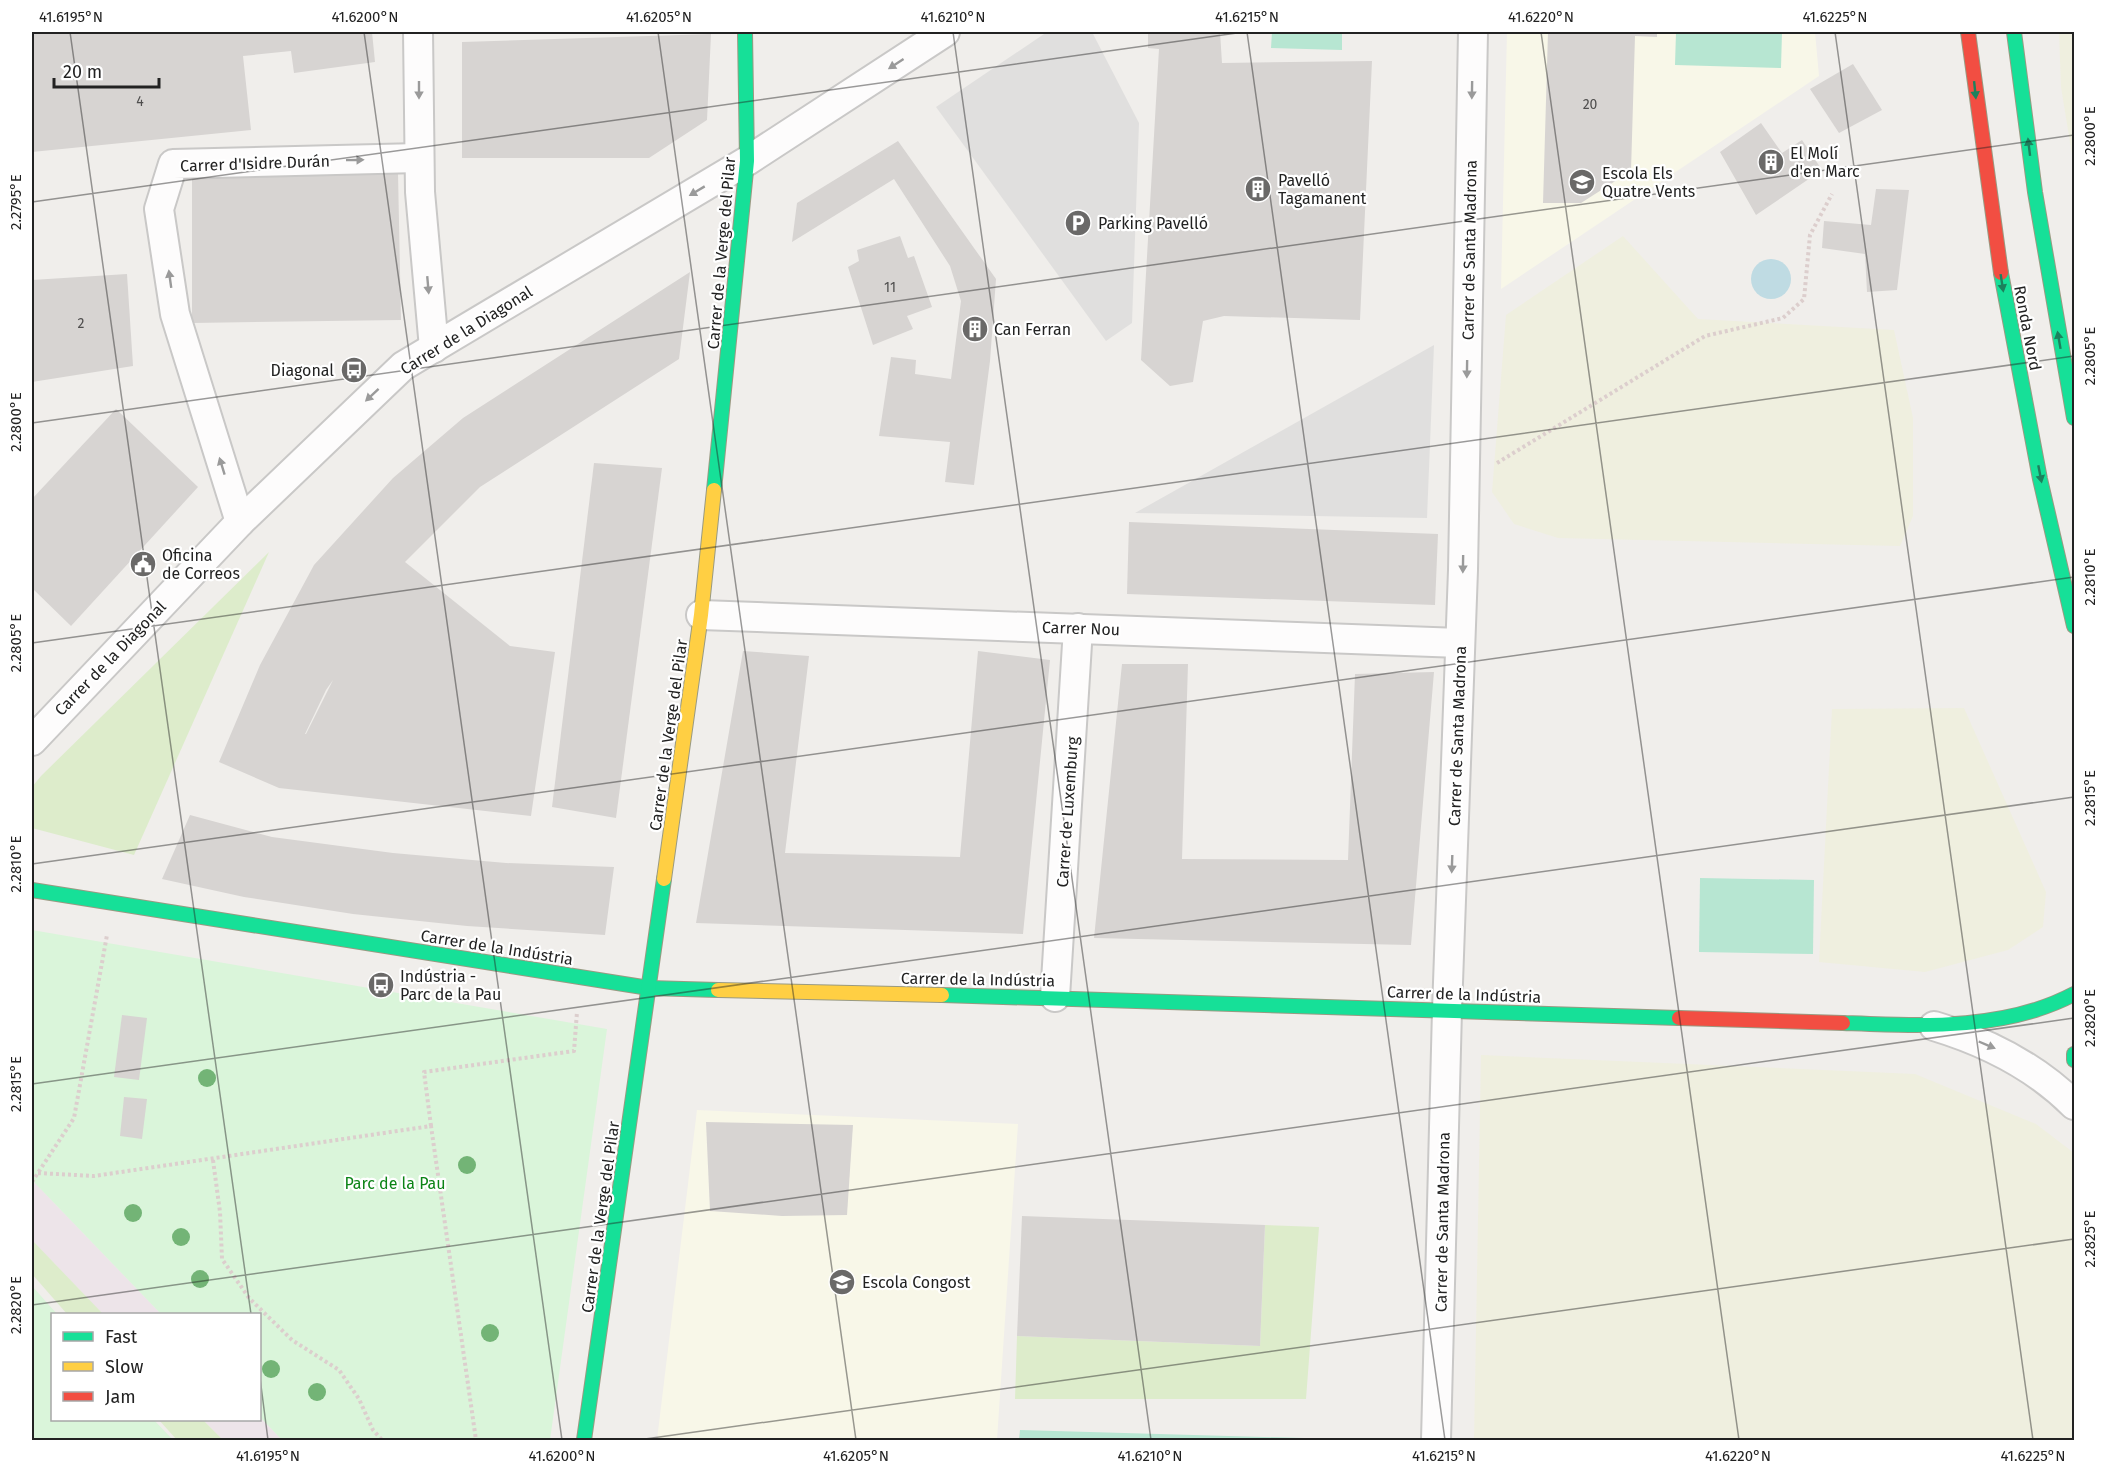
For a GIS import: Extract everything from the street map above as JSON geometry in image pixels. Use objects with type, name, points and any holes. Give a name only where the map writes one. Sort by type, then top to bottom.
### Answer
[{"type":"street","points":[[418,32],[419,158],[434,348]]},
{"type":"street","name":"Carrer de la Verge del Pilar","points":[[584,1440],[701,615],[747,161],[746,32]]},
{"type":"street","name":"Carrer de la Diagonal","points":[[32,741],[240,522],[403,366],[747,161],[945,32]]},
{"type":"street","name":"Carrer de Santa Madrona","points":[[1436,1440],[1447,1010],[1460,643],[1473,32]]},
{"type":"street","name":"Ronda Nord","points":[[1968,32],[1978,125],[2003,291],[2053,541],[2074,626]]},
{"type":"street","name":"Ronda Nord","points":[[2014,32],[2035,192],[2074,418]]},
{"type":"street","name":"Carrer d'Isidre Durán","points":[[240,522],[175,314],[159,209],[172,164],[419,158]]},
{"type":"street","name":"Carrer Nou","points":[[701,615],[1460,643]]},
{"type":"street","name":"Carrer de Luxemburg","points":[[1055,997],[1078,628]]},
{"type":"street","name":"Carrer de la Indústria","points":[[32,890],[649,988],[1055,997],[1932,1026],[2013,1015],[2046,1007],[2074,994]]},
{"type":"street","points":[[1932,1026],[1997,1050],[2029,1067],[2074,1105]]},
{"type":"street","points":[[2074,1054],[2074,1060]]},
{"type":"path","points":[[1464,486],[1525,444],[1705,336],[1783,318],[1804,299],[1810,235],[1832,194]]},
{"type":"path","points":[[32,1182],[74,1118],[113,902]]},
{"type":"path","points":[[476,1440],[424,1072],[574,1051],[578,1012]]},
{"type":"path","points":[[38,1173],[94,1176],[431,1126]]},
{"type":"path","points":[[213,1160],[220,1212],[222,1259],[249,1298],[292,1340],[339,1371],[360,1398],[373,1430],[382,1440]]},
{"type":"shaded area","name":"Parking Pavelló","points":[[1047,32],[1092,32],[1139,123],[1132,323],[1106,341],[936,107]]},
{"type":"shaded area","name":"Escola Els Quatre Vents","points":[[1507,32],[1815,32],[1819,76],[1501,289]]},
{"type":"shaded area","points":[[1434,345],[1427,518],[1135,513]]},
{"type":"shaded area","name":"Escola Congost","points":[[697,1110],[1018,1124],[997,1440],[657,1440]]},
{"type":"shaded area","points":[[32,1180],[160,1313],[102,1313],[32,1240]]},
{"type":"shaded area","points":[[261,1418],[282,1440],[223,1440],[204,1421],[261,1421]]},
{"type":"green space","points":[[1272,32],[1342,32],[1342,50],[1271,48]]},
{"type":"green space","points":[[1676,32],[1782,32],[1781,68],[1675,65]]},
{"type":"green space","points":[[2059,32],[2074,32],[2074,167],[2061,87]]},
{"type":"green space","points":[[1623,236],[1698,319],[1894,330],[1913,418],[1913,516],[1900,546],[1558,538],[1514,524],[1492,492],[1506,315]]},
{"type":"green space","points":[[269,552],[134,855],[32,828],[32,787],[41,776]]},
{"type":"green space","points":[[1964,708],[2046,892],[2043,927],[2008,950],[1925,972],[1819,962],[1832,709]]},
{"type":"green space","points":[[1700,878],[1814,880],[1813,954],[1699,952]]},
{"type":"green space","name":"Parc de la Pau","points":[[32,930],[607,1029],[550,1440],[282,1440],[261,1418],[261,1313],[160,1313],[32,1180]]},
{"type":"green space","points":[[1481,1055],[1915,1074],[2036,1124],[2074,1153],[2074,1440],[1474,1440]]},
{"type":"green space","points":[[1265,1225],[1319,1227],[1306,1399],[1015,1399],[1017,1336],[1260,1346]]},
{"type":"green space","points":[[32,1240],[102,1313],[66,1313],[32,1274]]},
{"type":"green space","points":[[32,1286],[56,1313],[51,1313],[51,1421],[155,1421],[173,1440],[32,1440]]},
{"type":"green space","points":[[160,1421],[204,1421],[223,1440],[177,1440]]},
{"type":"green space","points":[[1020,1430],[1373,1440],[1019,1440]]},
{"type":"water","points":[[1771,259],[1785,265],[1791,279],[1785,293],[1771,299],[1757,293],[1751,279],[1757,265]]},
{"type":"building","points":[[32,32],[372,32],[375,62],[294,73],[291,51],[243,56],[251,130],[32,152]]},
{"type":"building","name":"Pavelló Tagamanent","points":[[1148,32],[1220,32],[1222,63],[1372,61],[1360,320],[1224,316],[1203,321],[1193,382],[1170,386],[1141,360],[1159,49],[1148,48]]},
{"type":"building","points":[[1548,32],[1657,32],[1657,37],[1635,36],[1631,171],[1581,203],[1543,203]]},
{"type":"building","points":[[711,34],[707,120],[649,158],[462,158],[462,42]]},
{"type":"building","points":[[1853,64],[1882,110],[1839,133],[1810,89]]},
{"type":"building","name":"El Molí d'en Marc","points":[[1761,123],[1782,153],[1802,140],[1822,170],[1756,215],[1720,152]]},
{"type":"building","name":"Can Ferran","points":[[898,141],[996,279],[990,361],[974,485],[945,482],[950,442],[879,436],[891,357],[916,360],[915,374],[951,379],[961,301],[950,266],[894,179],[792,242],[797,203]]},
{"type":"building","points":[[398,173],[401,320],[192,323],[192,178]]},
{"type":"building","points":[[1876,189],[1909,190],[1897,290],[1867,292],[1865,254],[1822,248],[1824,221],[1871,225]]},
{"type":"building","points":[[900,236],[908,258],[914,256],[932,307],[907,316],[913,329],[873,345],[848,267],[859,261],[857,250]]},
{"type":"building","points":[[690,272],[679,359],[480,487],[405,562],[510,646],[555,652],[531,816],[279,788],[219,762],[260,665],[314,565],[393,478],[463,418]],"holes":[[[333,680],[306,734],[326,690]]]},
{"type":"building","points":[[127,274],[133,366],[32,382],[32,280]]},
{"type":"building","points":[[116,409],[198,487],[71,626],[32,588],[32,499]]},
{"type":"building","points":[[594,463],[662,468],[616,818],[552,807]]},
{"type":"building","points":[[1129,522],[1438,534],[1435,605],[1127,594]]},
{"type":"building","points":[[743,651],[809,656],[785,853],[960,857],[978,651],[1050,660],[1023,934],[696,923]]},
{"type":"building","points":[[1122,664],[1188,664],[1182,859],[1348,860],[1355,674],[1434,672],[1411,945],[1094,938]]},
{"type":"building","points":[[190,815],[272,837],[393,853],[506,863],[614,867],[605,935],[467,926],[353,914],[244,897],[162,879]]},
{"type":"building","points":[[122,1015],[147,1018],[139,1080],[114,1077]]},
{"type":"building","points":[[124,1097],[147,1099],[142,1139],[120,1136]]},
{"type":"building","points":[[706,1122],[853,1125],[847,1215],[782,1216],[710,1211]]},
{"type":"building","points":[[1022,1216],[1265,1225],[1260,1346],[1017,1336]]},
{"type":"traffic: fast","points":[[714,490],[747,161],[745,32]]},
{"type":"traffic: fast","points":[[2014,32],[2035,192],[2074,418]]},
{"type":"traffic: fast","points":[[2001,273],[2040,479],[2074,626]]},
{"type":"traffic: fast","points":[[584,1440],[664,879]]},
{"type":"traffic: fast","points":[[32,890],[649,988],[718,990]]},
{"type":"traffic: fast","points":[[1843,1023],[1961,1024],[2019,1015],[2074,994]]},
{"type":"traffic: fast","points":[[942,995],[1679,1018]]},
{"type":"traffic: fast","points":[[2074,1054],[2074,1060]]},
{"type":"traffic: slow","points":[[664,879],[701,615],[714,490]]},
{"type":"traffic: slow","points":[[718,990],[942,995]]},
{"type":"traffic: jam","points":[[1968,32],[2001,273]]},
{"type":"traffic: jam","points":[[1679,1018],[1843,1023]]},
{"type":"place","name":"El Molí d'en Marc","points":[[1771,162]]},
{"type":"place","name":"Escola Els Quatre Vents","points":[[1582,182]]},
{"type":"place","name":"Pavelló Tagamanent","points":[[1258,189]]},
{"type":"place","name":"Parking Pavelló","points":[[1078,223]]},
{"type":"place","name":"Can Ferran","points":[[975,329]]},
{"type":"place","name":"Diagonal","points":[[354,370]]},
{"type":"place","name":"Oficina de Correos","points":[[143,564]]},
{"type":"place","name":"Indústria - Parc de la Pau","points":[[381,985]]},
{"type":"place","name":"Escola Congost","points":[[842,1282]]}]
